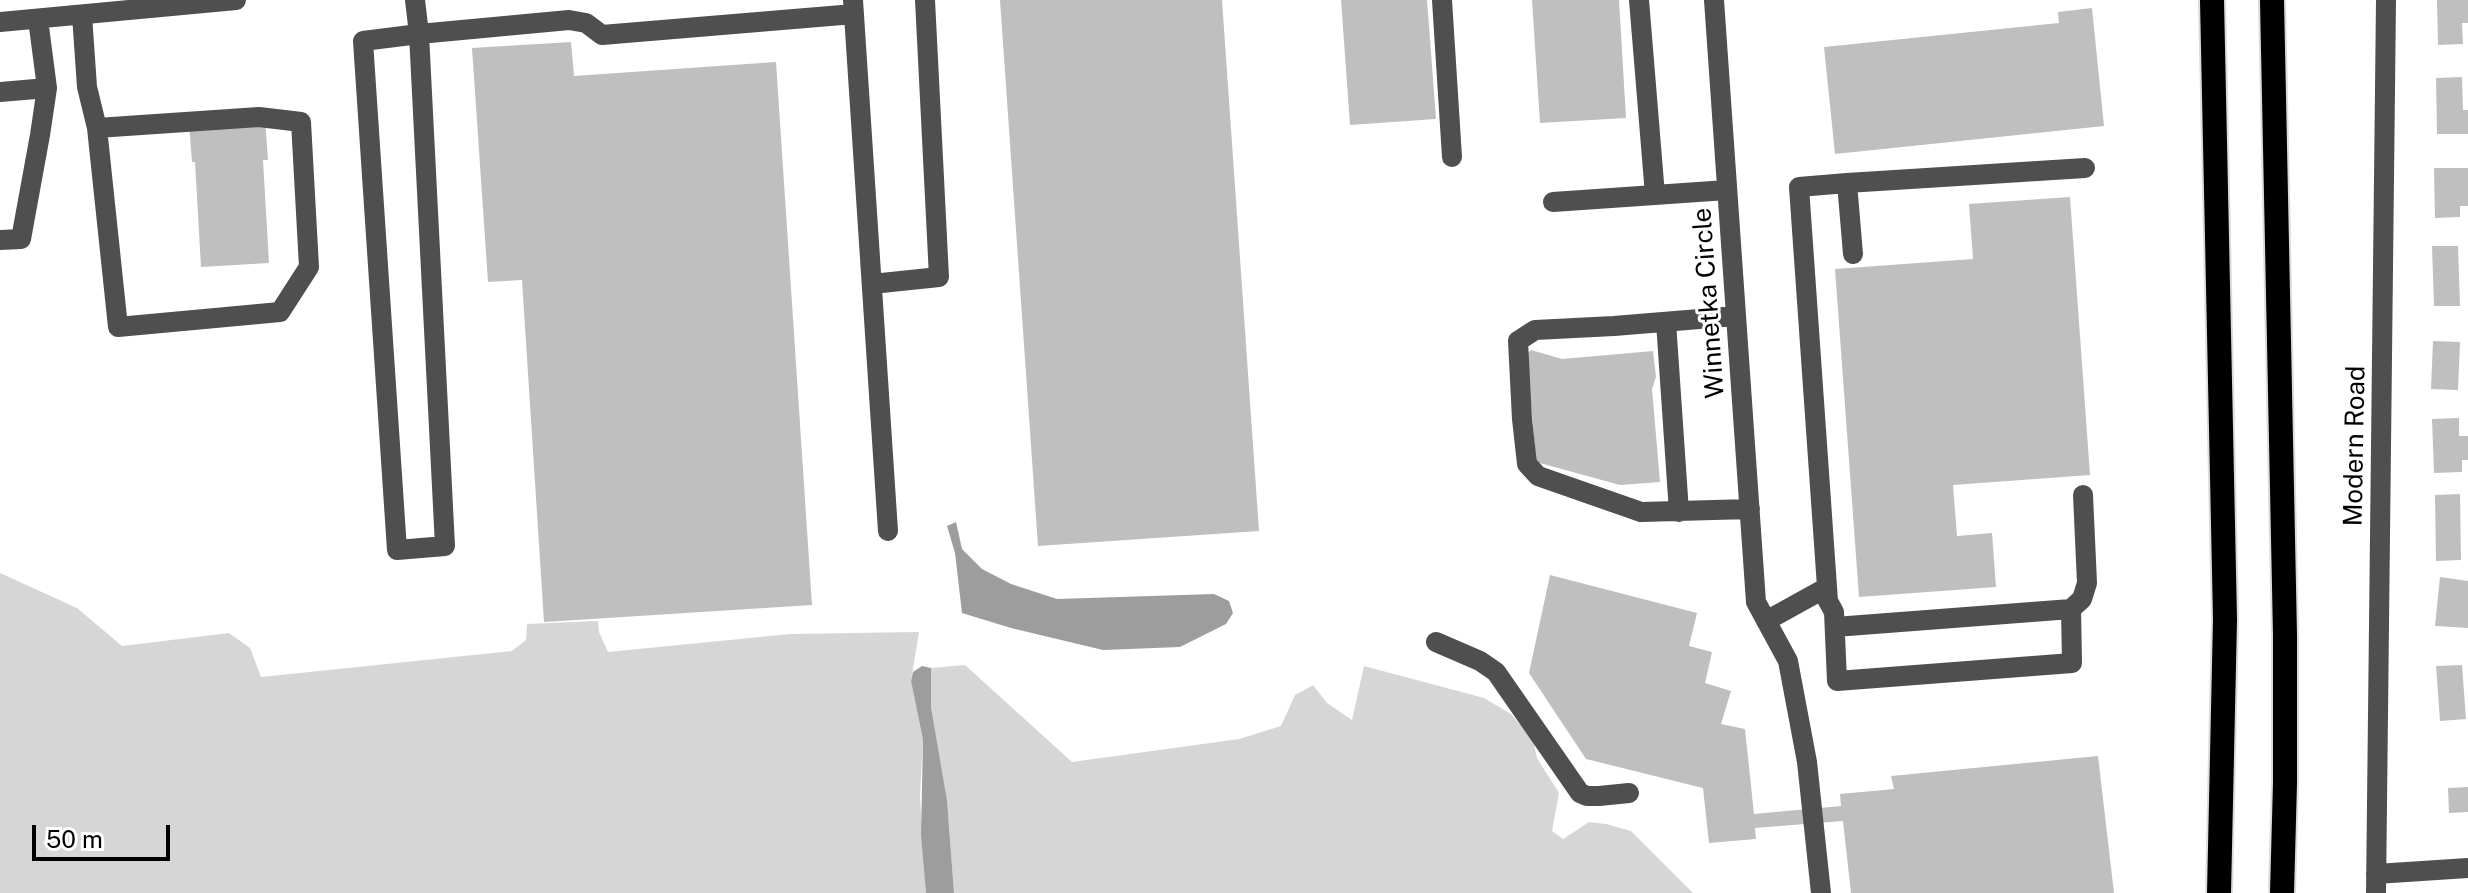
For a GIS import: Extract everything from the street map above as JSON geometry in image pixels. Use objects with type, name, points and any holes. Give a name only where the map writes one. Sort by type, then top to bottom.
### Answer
[{"type":"highway","points":[[2212,0],[2225,619],[2219,893]]},
{"type":"highway","points":[[2272,0],[2286,712],[2284,893]]},
{"type":"street","points":[[0,22],[164,4],[236,0]]},
{"type":"street","points":[[415,0],[419,34],[445,546],[397,550],[363,41],[419,34],[569,20],[586,23],[602,35],[854,7],[888,531]]},
{"type":"street","points":[[872,284],[939,277],[925,0]]},
{"type":"street","points":[[1442,0],[1452,157]]},
{"type":"street","points":[[1639,0],[1655,195]]},
{"type":"street","name":"Winnetka Circle","points":[[1714,0],[1756,602],[1766,621]]},
{"type":"street","name":"Modern Road","points":[[2376,883],[2386,0]]},
{"type":"street","points":[[82,15],[87,87],[97,128],[118,327],[280,312],[309,267],[301,122],[259,117],[97,128]]},
{"type":"street","points":[[10,240],[47,88],[38,19]]},
{"type":"street","points":[[0,92],[47,88]]},
{"type":"street","points":[[1828,601],[1799,187],[2085,168]]},
{"type":"street","points":[[1847,183],[1853,254]]},
{"type":"street","points":[[1553,202],[1727,190]]},
{"type":"street","points":[[1736,316],[1535,330],[1518,341],[1522,419],[1527,464],[1538,476],[1641,512],[1750,509]]},
{"type":"street","points":[[1666,322],[1679,512]]},
{"type":"street","points":[[1835,627],[2071,609],[2086,591],[2083,495]]},
{"type":"street","points":[[1821,893],[1807,762],[1788,661],[1766,621],[1822,590],[1834,612],[1837,681],[2072,663],[2071,609]]},
{"type":"street","points":[[1436,642],[1480,661],[1496,672],[1580,793],[1599,796],[1629,793]]},
{"type":"street","points":[[2376,883],[2468,868]]},
{"type":"shaded area","points":[[956,522],[962,549],[982,569],[1011,584],[1057,599],[1214,594],[1229,601],[1233,613],[1226,624],[1180,647],[1103,650],[962,613],[955,553],[947,526]]},
{"type":"shaded area","points":[[0,573],[77,608],[122,646],[229,633],[250,648],[261,677],[512,651],[526,640],[527,624],[598,621],[599,632],[608,652],[790,634],[919,632],[911,681],[923,740],[920,797],[926,893],[0,893]]},
{"type":"shaded area","points":[[965,665],[1072,762],[1239,739],[1281,726],[1295,695],[1313,685],[1327,703],[1352,720],[1364,666],[1484,698],[1511,714],[1533,740],[1537,758],[1559,793],[1552,831],[1563,839],[1589,822],[1631,831],[1693,893],[954,893],[947,800],[931,707],[931,668]]},
{"type":"shaded area","points":[[922,666],[931,668],[931,707],[947,800],[954,893],[926,893],[921,835],[923,740],[911,681],[913,672]]},
{"type":"building","points":[[1000,0],[1222,0],[1259,531],[1038,546]]},
{"type":"building","points":[[1341,0],[1427,0],[1436,119],[1350,125]]},
{"type":"building","points":[[1532,0],[1619,0],[1626,118],[1540,123]]},
{"type":"building","points":[[2437,0],[2468,0],[2468,23],[2462,23],[2463,44],[2438,45]]},
{"type":"building","points":[[2092,8],[2104,126],[1835,154],[1824,47],[2059,23],[2058,12]]},
{"type":"building","points":[[571,42],[574,76],[776,62],[812,605],[544,622],[522,280],[488,282],[472,48]]},
{"type":"building","points":[[2462,77],[2463,110],[2468,110],[2468,134],[2437,134],[2436,78]]},
{"type":"building","points":[[265,119],[268,160],[263,160],[269,263],[201,267],[195,162],[192,162],[189,124]]},
{"type":"building","points":[[2434,168],[2468,168],[2468,206],[2460,206],[2460,217],[2435,218]]},
{"type":"building","points":[[2070,197],[2090,475],[1953,485],[1957,536],[1992,533],[1996,587],[1859,597],[1835,269],[1973,259],[1969,204]]},
{"type":"building","points":[[2432,246],[2458,246],[2460,306],[2434,306]]},
{"type":"building","points":[[2433,341],[2460,342],[2458,390],[2431,389]]},
{"type":"building","points":[[1531,350],[1562,359],[1653,351],[1656,377],[1652,389],[1660,482],[1620,485],[1536,462],[1527,354]]},
{"type":"building","points":[[2459,418],[2459,436],[2468,436],[2468,460],[2462,460],[2462,472],[2434,473],[2432,419]]},
{"type":"building","points":[[2460,494],[2461,560],[2436,561],[2435,495]]},
{"type":"building","points":[[1550,575],[1697,613],[1689,646],[1712,652],[1705,683],[1731,691],[1721,724],[1745,729],[1754,814],[1841,806],[1840,794],[1894,789],[1891,776],[2098,756],[2114,893],[1851,893],[1843,821],[1755,828],[1756,839],[1709,843],[1703,788],[1586,759],[1529,673]]},
{"type":"building","points":[[2440,577],[2468,581],[2468,628],[2435,626]]},
{"type":"building","points":[[2462,665],[2466,719],[2440,721],[2436,666]]},
{"type":"building","points":[[2468,787],[2468,812],[2449,813],[2448,788]]}]
